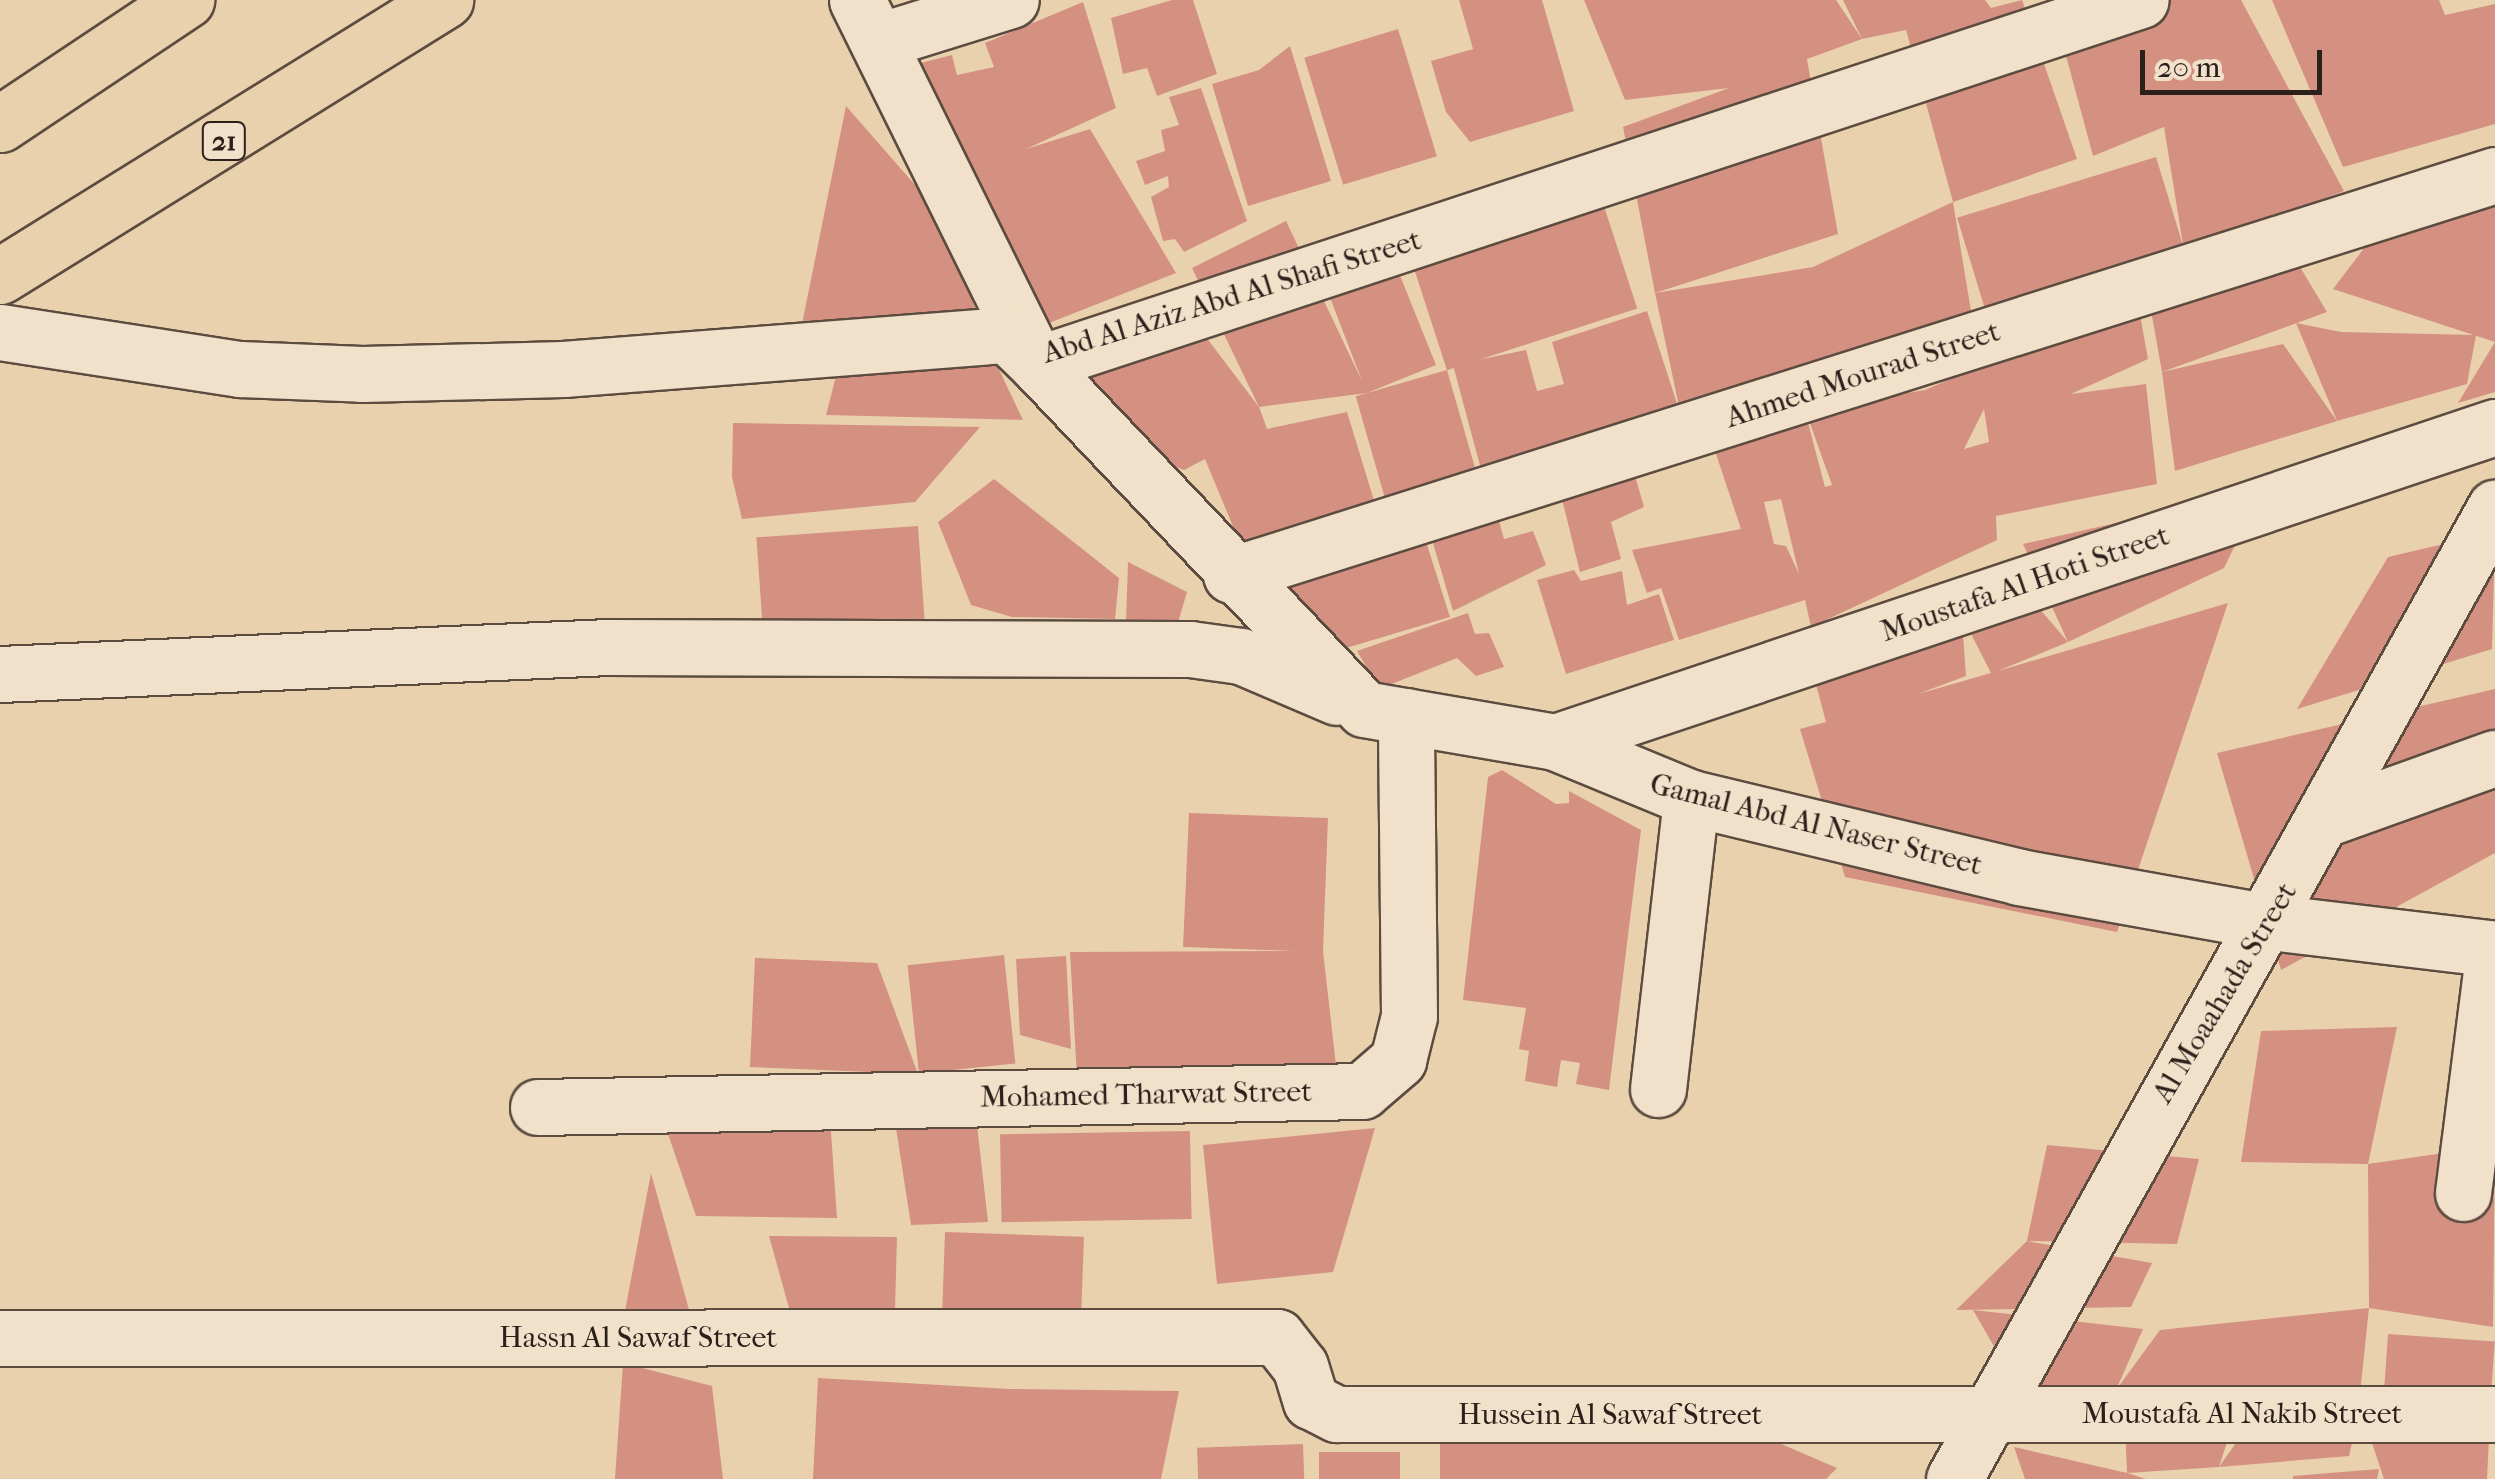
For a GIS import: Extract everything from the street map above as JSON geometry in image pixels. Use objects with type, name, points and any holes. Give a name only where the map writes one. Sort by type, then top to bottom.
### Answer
[{"type":"highway","points":[[0,124],[186,0]]},
{"type":"highway","name":"21","points":[[0,276],[444,0]]},
{"type":"street","points":[[1011,0],[868,21],[1037,364],[1231,575],[1385,713]]},
{"type":"street","name":"Abd Al Aziz Abd Al Shafi Street","points":[[0,332],[240,369],[362,374],[563,368],[1007,336],[1037,364],[2141,0]]},
{"type":"street","name":"Ahmed Mourad Street","points":[[1231,575],[2495,174]]},
{"type":"street","name":"Moustafa Al Hoti Street","points":[[1554,742],[2495,427]]},
{"type":"street","name":"Al Moaahada Street","points":[[1954,1479],[2142,1133],[2270,922],[2495,508]]},
{"type":"street","name":"Gamal Abd Al Naser Street","points":[[0,674],[610,646],[1190,649],[1241,656],[1385,713],[1554,742],[1690,798],[2019,877],[2270,922],[2494,949]]},
{"type":"street","name":"Mohamed Tharwat Street","points":[[538,1107],[1362,1091],[1398,1060],[1409,1016],[1385,713]]},
{"type":"street","points":[[2326,818],[2495,758]]},
{"type":"street","points":[[1658,1090],[1690,798]]},
{"type":"street","points":[[2463,1193],[2494,949]]},
{"type":"street","name":"Hussein Al Sawaf Street","points":[[1277,1337],[1300,1366],[1311,1401],[1337,1414],[1988,1415]]},
{"type":"street","name":"Hassn Al Sawaf Street","points":[[0,1338],[1277,1337]]},
{"type":"street","name":"Moustafa Al Nakib Street","points":[[1988,1415],[2495,1414]]},
{"type":"building","points":[[1172,0],[1193,0],[1217,74],[1157,96],[1147,68],[1123,74],[1111,18]]},
{"type":"building","points":[[1459,0],[1542,0],[1574,111],[1470,142],[1446,112],[1431,61],[1473,49]]},
{"type":"building","points":[[1584,0],[1836,0],[1862,39],[1807,59],[1838,234],[1655,293],[1623,127],[1729,88],[1625,100]]},
{"type":"building","points":[[1843,0],[1985,0],[1991,8],[2022,0],[2077,159],[1953,202],[1906,30],[1862,39]]},
{"type":"building","points":[[2051,0],[2241,0],[2344,191],[2184,251],[2164,127],[2093,156]]},
{"type":"building","points":[[2272,0],[2439,0],[2445,15],[2495,4],[2495,124],[2343,167]]},
{"type":"building","points":[[1083,2],[1116,108],[1026,149],[1090,129],[1176,273],[1044,325],[878,74],[952,55],[957,75],[994,67],[985,43]]},
{"type":"building","points":[[1398,29],[1437,156],[1343,185],[1304,58]]},
{"type":"building","points":[[1290,46],[1331,181],[1248,206],[1212,84],[1259,70]]},
{"type":"building","points":[[1201,88],[1247,221],[1184,252],[1175,239],[1163,241],[1151,197],[1169,187],[1168,176],[1145,185],[1136,161],[1165,151],[1161,130],[1179,125],[1169,97]]},
{"type":"building","points":[[846,106],[951,226],[976,312],[802,324]]},
{"type":"building","points":[[2156,157],[2185,251],[1986,312],[1957,218]]},
{"type":"building","points":[[1602,200],[1637,308],[1447,370],[1412,262]]},
{"type":"building","points":[[1953,202],[1971,311],[1681,416],[1655,293],[1813,267]]},
{"type":"building","points":[[2495,206],[2495,342],[2333,289],[2387,218]]},
{"type":"building","points":[[1286,221],[1362,381],[1329,295],[1397,268],[1436,365],[1367,393],[1259,407],[1192,268]]},
{"type":"building","points":[[2294,257],[2327,312],[2162,372],[2149,299]]},
{"type":"building","points":[[2137,298],[2148,359],[2071,394],[2146,384],[2157,484],[1996,516],[1997,540],[1811,627],[1805,600],[1679,640],[1661,588],[1647,593],[1632,550],[1741,529],[1711,439],[1805,410],[1925,390]],"holes":[[[1984,409],[1989,442],[1964,449]],[[1806,415],[1832,485],[1825,487]],[[1781,499],[1799,574],[1786,546],[1774,544],[1764,502]]]},
{"type":"building","points":[[1647,311],[1681,416],[1582,446],[1579,436],[1482,473],[1453,365],[1526,350],[1537,391],[1564,384],[1552,342]]},
{"type":"building","points":[[1187,312],[1259,407],[1267,429],[1347,412],[1376,507],[1242,548],[1205,459],[1184,470],[1171,465],[1095,403],[1086,373]]},
{"type":"building","points":[[2296,323],[2341,332],[2476,335],[2467,384],[2337,421]]},
{"type":"building","points":[[2495,342],[2495,392],[2458,403]]},
{"type":"building","points":[[987,344],[1023,420],[826,415],[842,353]]},
{"type":"building","points":[[2283,344],[2337,421],[2175,471],[2162,372]]},
{"type":"building","points":[[1447,370],[1476,472],[1385,498],[1356,396]]},
{"type":"building","points":[[733,423],[980,427],[915,502],[742,519],[732,477]]},
{"type":"building","points":[[1634,472],[1644,507],[1611,522],[1621,559],[1580,572],[1561,495]]},
{"type":"building","points":[[994,479],[1119,578],[1115,619],[1012,617],[971,605],[938,522]]},
{"type":"building","points":[[2262,490],[2224,568],[2068,642],[2023,544]]},
{"type":"building","points":[[1498,517],[1504,539],[1533,531],[1546,565],[1453,611],[1426,519]]},
{"type":"building","points":[[1420,523],[1450,617],[1326,654],[1267,573]]},
{"type":"building","points":[[918,526],[924,619],[763,630],[756,537]]},
{"type":"building","points":[[2495,532],[2492,649],[2297,709],[2388,557]]},
{"type":"building","points":[[1128,562],[1187,592],[1176,629],[1126,622]]},
{"type":"building","points":[[2002,565],[2068,642],[1998,671],[2228,603],[2117,932],[1845,877],[1800,729],[1826,722],[1813,673],[1963,635],[1966,676],[1918,694],[1991,673],[1944,581]]},
{"type":"building","points":[[1574,570],[1581,581],[1622,571],[1627,605],[1659,594],[1674,640],[1566,674],[1537,580]]},
{"type":"building","points":[[1468,613],[1475,634],[1489,633],[1504,667],[1476,676],[1457,658],[1379,689],[1357,651]]},
{"type":"building","points":[[2495,689],[2495,853],[2281,970],[2217,753]]},
{"type":"building","points":[[1502,770],[1556,804],[1569,803],[1569,791],[1641,830],[1609,1090],[1576,1084],[1580,1063],[1561,1060],[1557,1087],[1525,1081],[1529,1051],[1519,1049],[1526,1008],[1463,1000],[1488,777]]},
{"type":"building","points":[[1189,813],[1328,818],[1323,951],[1338,1083],[1077,1078],[1070,952],[1295,951],[1183,947]]},
{"type":"building","points":[[1004,955],[1015,1063],[919,1074],[908,965]]},
{"type":"building","points":[[1066,956],[1071,1049],[1020,1035],[1016,959]]},
{"type":"building","points":[[755,958],[877,963],[918,1074],[750,1067]]},
{"type":"building","points":[[2397,1027],[2368,1164],[2241,1162],[2261,1031]]},
{"type":"building","points":[[830,1118],[837,1218],[696,1216],[667,1131]]},
{"type":"building","points":[[977,1125],[988,1222],[911,1225],[896,1128]]},
{"type":"building","points":[[1375,1128],[1333,1272],[1217,1284],[1203,1145]]},
{"type":"building","points":[[1190,1131],[1192,1219],[1002,1222],[1000,1134]]},
{"type":"building","points":[[2495,1138],[2493,1327],[2369,1308],[2368,1164],[2492,1146]]},
{"type":"building","points":[[2047,1145],[2199,1159],[2177,1244],[2027,1241]]},
{"type":"building","points":[[651,1173],[693,1324],[622,1327]]},
{"type":"building","points":[[945,1232],[1084,1237],[1081,1324],[942,1319]]},
{"type":"building","points":[[769,1236],[897,1237],[895,1310],[789,1308]]},
{"type":"building","points":[[2027,1241],[2152,1263],[2131,1307],[1956,1310]]},
{"type":"building","points":[[2369,1308],[2360,1394],[2116,1390],[2160,1330]]},
{"type":"building","points":[[1973,1310],[2143,1329],[2116,1390],[2025,1400]]},
{"type":"building","points":[[2388,1334],[2495,1341],[2491,1401],[2384,1394]]},
{"type":"building","points":[[623,1363],[712,1386],[723,1479],[615,1479]]},
{"type":"building","points":[[818,1378],[1010,1389],[1179,1391],[1161,1479],[813,1479]]},
{"type":"building","points":[[2125,1423],[2228,1439],[2219,1467],[2127,1473]]},
{"type":"building","points":[[2245,1430],[2354,1434],[2349,1456],[2219,1467]]},
{"type":"building","points":[[2489,1438],[2487,1479],[2384,1479],[2371,1440]]},
{"type":"building","points":[[1440,1442],[1779,1443],[1837,1468],[1826,1479],[1440,1479]]},
{"type":"building","points":[[1303,1444],[1304,1479],[1198,1479],[1197,1448]]},
{"type":"building","points":[[2014,1447],[2146,1479],[2025,1479]]},
{"type":"building","points":[[1319,1452],[1400,1452],[1400,1479],[1319,1479]]},
{"type":"building","points":[[2379,1469],[2377,1479],[2293,1479],[2293,1476]]}]
